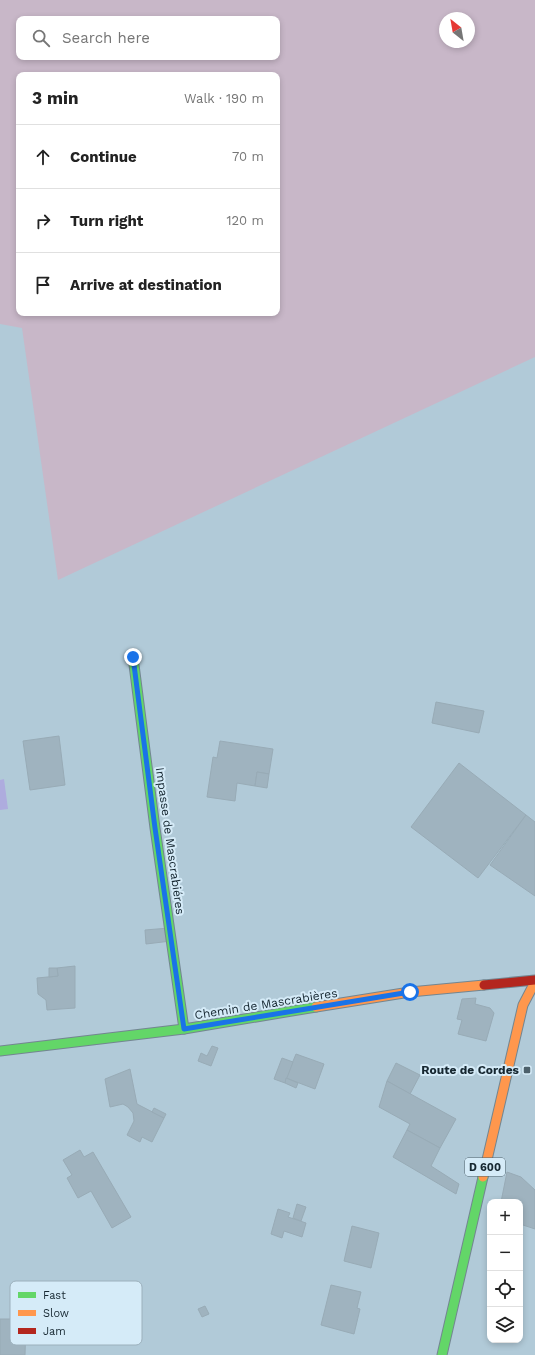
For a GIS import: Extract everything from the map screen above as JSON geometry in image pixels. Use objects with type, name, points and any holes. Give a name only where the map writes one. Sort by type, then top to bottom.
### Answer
[{"type":"street","name":"Impasse de Mascrabiéres","points":[[133,657],[155,828],[184,1029]]},
{"type":"street","name":"Chemin de Mascrabières","points":[[0,1051],[184,1029],[410,992],[535,981]]},
{"type":"street","name":"D 600","points":[[442,1355],[523,1005],[535,981]]},
{"type":"shaded area","points":[[0,0],[535,0],[535,357],[58,580],[22,328],[0,324]]},
{"type":"water","points":[[4,779],[8,809],[0,810],[0,780]]},
{"type":"building","points":[[436,702],[484,711],[479,733],[432,723]]},
{"type":"building","points":[[59,736],[65,785],[30,790],[23,741]]},
{"type":"building","points":[[220,741],[273,749],[269,774],[257,772],[255,786],[237,783],[235,801],[207,797],[213,757],[217,758]]},
{"type":"building","points":[[459,763],[526,815],[478,878],[411,827]]},
{"type":"building","points":[[257,772],[269,774],[267,788],[255,786]]},
{"type":"building","points":[[526,815],[535,822],[535,896],[490,865]]},
{"type":"building","points":[[169,928],[171,941],[146,944],[145,930]]},
{"type":"building","points":[[75,966],[75,1008],[47,1010],[46,1000],[38,994],[37,978],[58,976],[57,968]]},
{"type":"building","points":[[49,968],[57,968],[58,976],[49,977]]},
{"type":"building","points":[[476,998],[475,1004],[490,1008],[494,1013],[486,1041],[458,1034],[462,1020],[457,1019],[462,999]]},
{"type":"building","points":[[212,1046],[218,1048],[211,1066],[198,1061],[201,1053],[207,1056]]},
{"type":"building","points":[[296,1054],[324,1064],[315,1089],[286,1078]]},
{"type":"building","points":[[282,1058],[293,1062],[285,1083],[274,1079]]},
{"type":"building","points":[[396,1063],[420,1075],[410,1094],[387,1081]]},
{"type":"building","points":[[130,1069],[137,1104],[164,1118],[152,1142],[142,1137],[140,1142],[127,1135],[134,1121],[133,1113],[128,1107],[123,1104],[110,1107],[105,1079]]},
{"type":"building","points":[[286,1078],[298,1083],[296,1088],[285,1083]]},
{"type":"building","points":[[387,1081],[456,1119],[440,1148],[407,1130],[410,1124],[379,1107]]},
{"type":"building","points":[[154,1108],[166,1114],[164,1118],[152,1112]]},
{"type":"building","points":[[407,1130],[440,1148],[431,1166],[459,1184],[456,1194],[393,1157]]},
{"type":"building","points":[[80,1150],[84,1157],[93,1152],[131,1217],[112,1228],[91,1191],[78,1198],[67,1178],[72,1175],[63,1160]]},
{"type":"building","points":[[507,1172],[521,1177],[535,1190],[535,1229],[523,1225],[523,1199],[502,1199]]},
{"type":"building","points":[[297,1204],[306,1207],[301,1221],[293,1218]]},
{"type":"building","points":[[278,1209],[290,1213],[288,1217],[306,1223],[302,1237],[284,1231],[282,1238],[271,1234]]},
{"type":"building","points":[[352,1226],[379,1233],[371,1268],[344,1261]]},
{"type":"building","points":[[331,1285],[361,1292],[357,1308],[360,1309],[354,1334],[321,1325]]},
{"type":"building","points":[[205,1306],[209,1314],[202,1317],[198,1309]]},
{"type":"building","points":[[0,1319],[10,1319],[10,1345],[25,1345],[25,1355],[0,1355]]},
{"type":"traffic: fast","points":[[133,657],[155,828],[184,1029]]},
{"type":"traffic: fast","points":[[0,1051],[184,1029],[316,1007]]},
{"type":"traffic: fast","points":[[442,1355],[483,1177]]},
{"type":"traffic: slow","points":[[483,1177],[523,1005],[535,982]]},
{"type":"traffic: slow","points":[[316,1007],[410,992],[484,985]]},
{"type":"traffic: jam","points":[[484,985],[535,980]]},
{"type":"place","name":"Route de Cordes","points":[[527,1070]]},
{"type":"route","points":[[133,657],[155,828],[184,1029],[410,992]]}]
